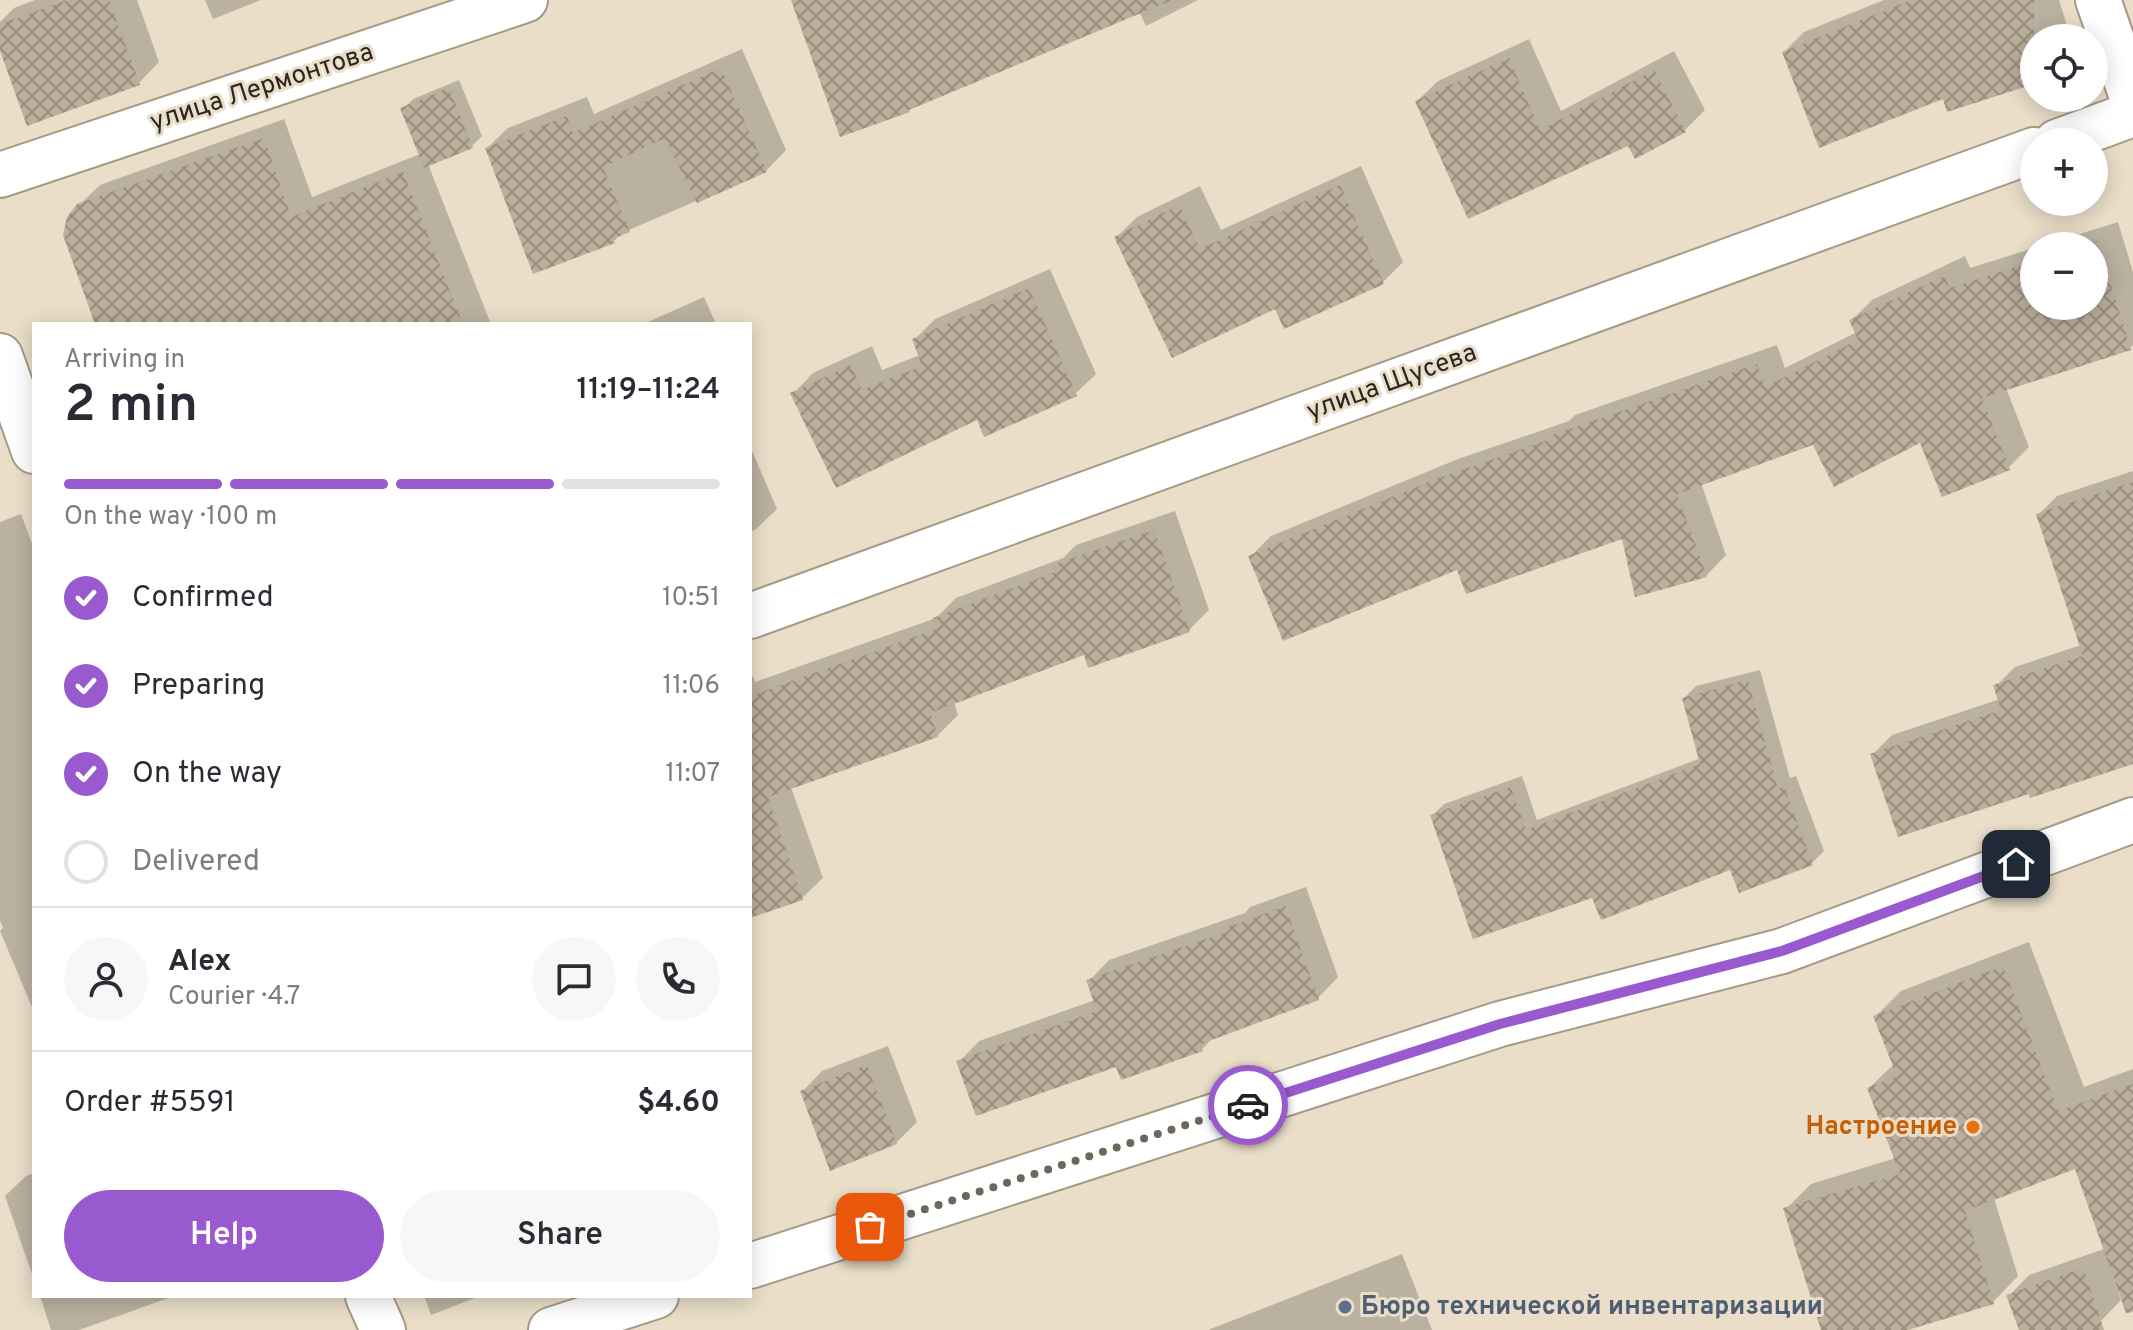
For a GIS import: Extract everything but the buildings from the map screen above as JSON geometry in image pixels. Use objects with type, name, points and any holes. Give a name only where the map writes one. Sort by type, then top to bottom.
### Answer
[{"type":"street","name":"улица Лермонтова","points":[[0,175],[525,0]]},
{"type":"street","points":[[2098,0],[2133,100]]},
{"type":"street","points":[[2095,128],[2133,114]]},
{"type":"street","name":"улица Щусева","points":[[752,615],[2020,155]]},
{"type":"street","points":[[0,356],[32,445]]},
{"type":"street","points":[[752,1265],[1500,1024],[1782,951],[2133,820]]},
{"type":"street","points":[[369,1298],[383,1330]]},
{"type":"street","points":[[551,1330],[650,1298]]},
{"type":"way so far","points":[[870,1227],[1248,1105]]},
{"type":"place","name":"Настроение","points":[[1973,1127]]},
{"type":"place","name":"Бюро технической инвентаризации","points":[[1345,1307]]},
{"type":"route","points":[[1248,1105],[1500,1024],[1782,951],[2016,864]]}]
